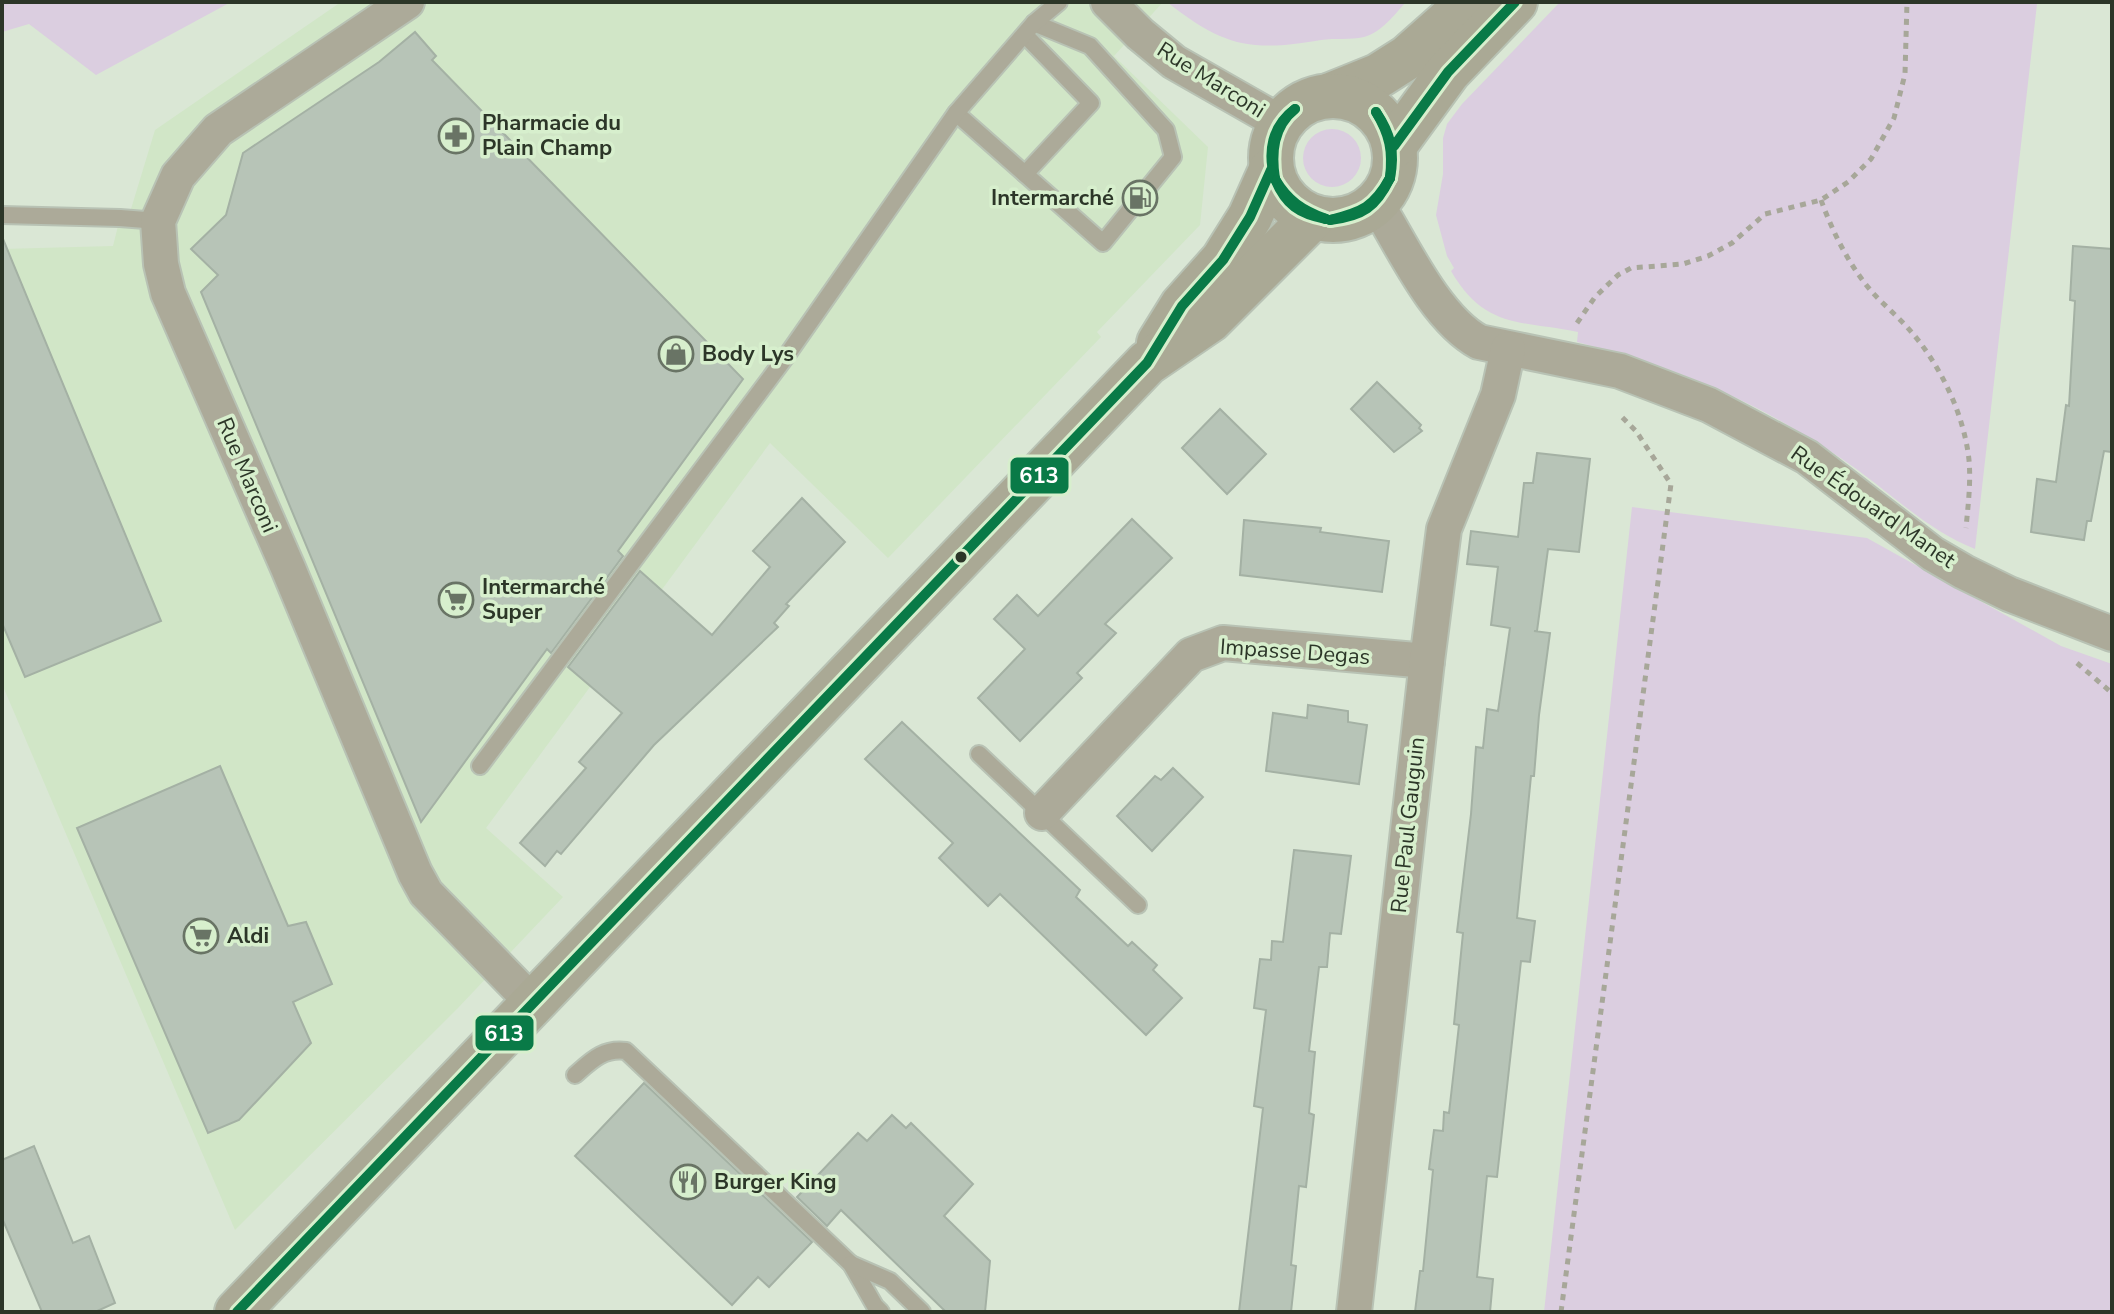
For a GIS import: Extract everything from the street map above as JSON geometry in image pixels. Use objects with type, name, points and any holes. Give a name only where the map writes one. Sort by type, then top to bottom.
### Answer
[{"type":"main road","points":[[1147,363],[1182,306],[1223,260],[1250,217],[1271,170],[1273,138],[1281,123],[1294,109],[1311,99],[1331,95],[1378,76],[1408,57],[1470,2]]},
{"type":"main road","points":[[1394,146],[1448,72],[1515,2]]},
{"type":"main road","points":[[1271,170],[1279,191],[1293,207],[1313,217],[1346,219],[1376,203],[1388,186],[1395,167],[1394,146],[1383,122],[1364,104],[1348,97],[1331,95]]},
{"type":"main road","points":[[237,1312],[1147,363],[1210,320],[1313,217]]},
{"type":"street","name":"Rue Marconi","points":[[407,2],[218,130],[178,176],[158,221],[161,264],[168,293],[294,582],[415,873],[426,893],[533,1003]]},
{"type":"street","name":"Rue Marconi","points":[[1108,2],[1174,62],[1281,123]]},
{"type":"street","name":"Rue Édouard Manet","points":[[1376,203],[1439,307],[1454,324],[1479,342],[1620,371],[1709,405],[1807,457],[1933,554],[1964,572],[2009,594],[2112,634]]},
{"type":"street","name":"Rue Paul Gauguin","points":[[1354,1312],[1444,529],[1498,395],[1508,349]]},
{"type":"street","name":"Impasse Degas","points":[[1042,813],[1191,655],[1200,650],[1223,643],[1427,661]]},
{"type":"lane","points":[[480,766],[785,358],[956,113],[1029,29],[1059,2]]},
{"type":"lane","points":[[1025,174],[1091,103],[1029,29]]},
{"type":"lane","points":[[956,113],[1103,243],[1173,157],[1166,130],[1090,46],[1029,29]]},
{"type":"lane","points":[[2,215],[158,221]]},
{"type":"lane","points":[[979,754],[1138,905]]},
{"type":"lane","points":[[575,1075],[601,1053],[626,1051],[851,1264],[881,1312]]},
{"type":"lane","points":[[851,1264],[890,1281],[922,1312]]},
{"type":"path","points":[[1572,331],[1595,297],[1618,275],[1631,268],[1683,264],[1708,256],[1732,243],[1765,214],[1821,200],[1848,182],[1871,159],[1894,118],[1905,74],[1907,2]]},
{"type":"path","points":[[1821,200],[1851,263],[1874,294],[1928,354],[1952,400],[1969,462],[1966,530]]},
{"type":"path","points":[[1561,1312],[1671,484],[1636,431],[1615,411]]},
{"type":"path","points":[[2072,658],[2112,693]]},
{"type":"shaded area","points":[[2,2],[231,2],[96,75],[29,24],[2,32]]},
{"type":"shaded area","points":[[341,2],[1163,2],[1114,56],[1208,147],[1200,225],[1097,332],[1101,337],[888,558],[770,443],[486,828],[563,897],[457,1009],[235,1230],[2,684],[2,249],[113,246],[120,218],[131,209],[155,130]]},
{"type":"shaded area","points":[[1167,2],[1406,2],[1382,27],[1364,37],[1257,45],[1222,37],[1205,29]]},
{"type":"shaded area","points":[[1560,2],[2037,4],[1975,549],[1922,519],[1807,437],[1745,402],[1648,362],[1577,342],[1578,332],[1505,319],[1491,313],[1464,290],[1451,271],[1454,268],[1447,256],[1436,215],[1447,124],[1462,104]]},
{"type":"shaded area","points":[[1332,129],[1343,131],[1352,138],[1359,147],[1359,169],[1352,178],[1343,185],[1332,187],[1321,185],[1312,178],[1305,169],[1303,158],[1305,147],[1312,138],[1321,131]]},
{"type":"shaded area","points":[[1632,507],[1867,538],[2061,646],[2112,664],[2112,1312],[1544,1312]]},
{"type":"building","name":"Intermarché Super","points":[[415,32],[436,56],[432,60],[743,379],[618,551],[623,556],[551,653],[547,649],[421,822],[201,292],[218,275],[191,249],[226,215],[243,153],[379,62]]},
{"type":"building","points":[[3,239],[161,621],[25,677],[2,623]]},
{"type":"building","points":[[2073,246],[2112,249],[2112,452],[2104,451],[2091,521],[2087,521],[2084,540],[2031,532],[2037,479],[2056,482],[2066,405],[2069,406],[2075,301],[2070,300]]},
{"type":"building","points":[[1377,382],[1421,425],[1419,428],[1422,431],[1394,452],[1351,409]]},
{"type":"building","points":[[1220,409],[1266,454],[1227,494],[1182,448]]},
{"type":"building","points":[[1537,453],[1590,459],[1579,552],[1548,549],[1537,631],[1534,631],[1550,633],[1534,776],[1531,776],[1517,918],[1535,921],[1530,962],[1521,961],[1497,1177],[1487,1176],[1477,1277],[1493,1279],[1490,1312],[1415,1312],[1420,1271],[1423,1271],[1434,1130],[1443,1131],[1444,1112],[1449,1113],[1459,1025],[1454,1024],[1463,933],[1457,932],[1476,747],[1483,748],[1487,709],[1498,711],[1510,628],[1491,625],[1498,567],[1467,564],[1471,531],[1518,537],[1524,483],[1533,483]]},
{"type":"building","points":[[802,498],[845,542],[786,604],[789,606],[774,623],[778,627],[654,745],[561,854],[557,851],[545,866],[520,843],[586,768],[579,762],[622,713],[568,667],[640,571],[712,635],[770,567],[753,551]]},
{"type":"building","points":[[1132,519],[1172,558],[1105,624],[1116,633],[1077,673],[1082,678],[1020,741],[978,698],[1025,649],[994,619],[1017,595],[1038,616]]},
{"type":"building","points":[[1244,520],[1321,528],[1320,532],[1389,541],[1382,592],[1240,575]]},
{"type":"building","points":[[1308,705],[1348,711],[1348,722],[1367,725],[1359,784],[1266,771],[1273,713],[1307,718]]},
{"type":"building","points":[[902,722],[1080,890],[1076,897],[1128,946],[1132,942],[1157,965],[1153,970],[1182,998],[1146,1035],[1000,894],[988,906],[939,858],[953,843],[865,759]]},
{"type":"building","points":[[220,766],[288,926],[306,922],[332,984],[293,1002],[311,1043],[239,1120],[208,1133],[77,828]]},
{"type":"building","points":[[1173,768],[1203,797],[1152,851],[1117,816],[1155,776],[1161,780]]},
{"type":"building","points":[[1294,850],[1351,856],[1341,934],[1330,933],[1327,967],[1319,967],[1309,1051],[1315,1052],[1309,1113],[1314,1115],[1306,1187],[1299,1186],[1291,1265],[1296,1266],[1291,1312],[1239,1312],[1263,1108],[1254,1106],[1266,1010],[1254,1008],[1260,959],[1271,960],[1272,941],[1283,942]]},
{"type":"building","points":[[644,1083],[812,1242],[769,1287],[758,1277],[732,1305],[575,1156]]},
{"type":"building","points":[[892,1115],[906,1128],[911,1123],[973,1184],[944,1216],[990,1261],[985,1312],[946,1312],[841,1210],[827,1226],[797,1197],[858,1133],[867,1141]]},
{"type":"building","points":[[34,1146],[73,1243],[89,1236],[115,1303],[95,1312],[42,1312],[2,1218],[2,1160]]},
{"type":"transit line","name":"613","points":[[1394,146],[1448,72],[1515,2]]},
{"type":"transit line","name":"613","points":[[1275,179],[1273,140],[1281,123],[1295,109]]},
{"type":"transit line","name":"613","points":[[1275,179],[1275,141],[1282,124],[1295,109]]},
{"type":"transit line","name":"613","points":[[1376,112],[1390,144],[1390,178]]},
{"type":"transit line","name":"613","points":[[1376,112],[1389,144],[1390,178]]},
{"type":"transit line","name":"613","points":[[237,1312],[1147,363],[1182,306],[1223,260],[1250,217],[1271,170]]},
{"type":"transit line","name":"613","points":[[1330,220],[1360,213],[1374,203],[1390,178]]},
{"type":"transit line","name":"613","points":[[1330,220],[1366,207],[1390,178]]},
{"type":"transit line","name":"613","points":[[1275,179],[1296,204],[1326,219]]},
{"type":"transit line","name":"613","points":[[1275,179],[1294,207],[1326,219]]},
{"type":"place","name":"Pharmacie du Plain Champ","points":[[456,136]]},
{"type":"place","name":"Intermarché","points":[[1140,198]]},
{"type":"place","name":"Body Lys","points":[[676,354]]},
{"type":"place","name":"Intermarché Super","points":[[456,600]]},
{"type":"place","name":"Aldi","points":[[201,936]]},
{"type":"place","name":"Burger King","points":[[688,1182]]}]
